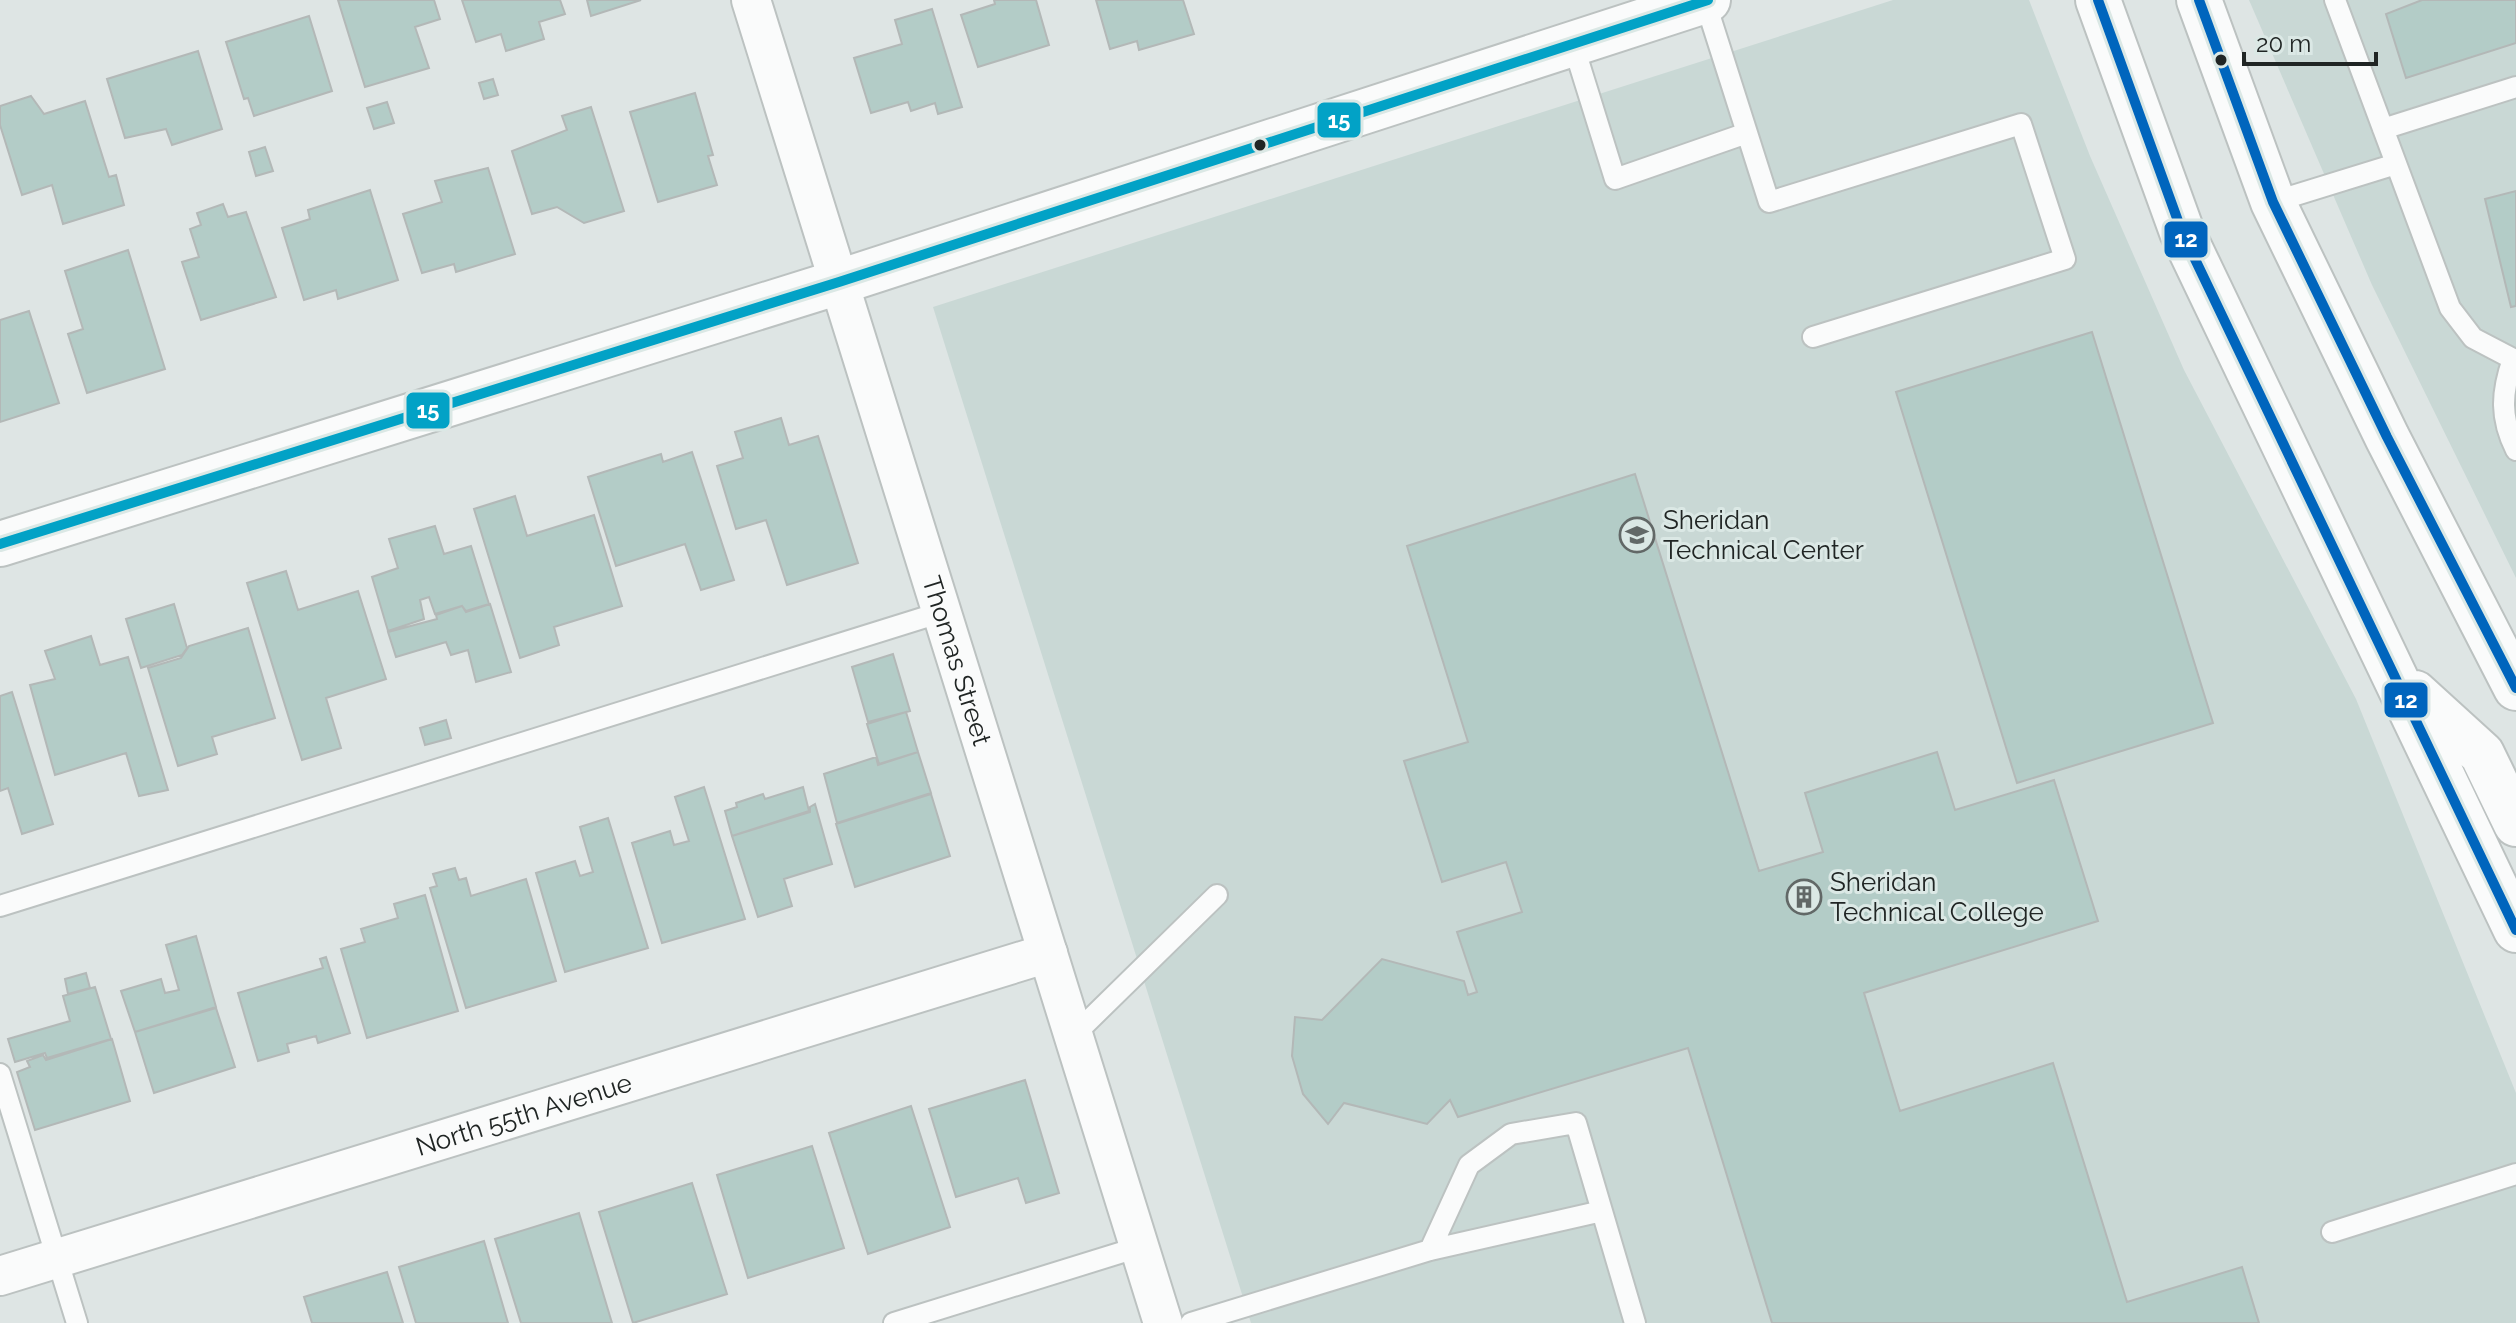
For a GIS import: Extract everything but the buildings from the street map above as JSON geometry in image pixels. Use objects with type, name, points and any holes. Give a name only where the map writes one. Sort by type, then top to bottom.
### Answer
[{"type":"main road","points":[[2098,0],[2182,232],[2516,930]]},
{"type":"main road","points":[[2199,0],[2273,202],[2387,437],[2516,688]]},
{"type":"main road","points":[[0,544],[839,282],[1707,1]]},
{"type":"main road","points":[[2398,678],[2482,754],[2516,824]]},
{"type":"street","name":"Thomas Street","points":[[751,0],[1163,1323]]},
{"type":"street","name":"North 55th Avenue","points":[[0,1276],[1048,953]]},
{"type":"lane","points":[[2335,0],[2450,308],[2473,338],[2513,359],[2502,395],[2504,418],[2516,450]]},
{"type":"lane","points":[[1707,1],[1769,202],[2021,124],[2065,259],[1813,337]]},
{"type":"lane","points":[[1573,44],[1615,179],[1747,133]]},
{"type":"lane","points":[[2383,129],[2516,87]]},
{"type":"lane","points":[[2273,202],[2396,164]]},
{"type":"lane","points":[[0,906],[942,612]]},
{"type":"lane","points":[[1074,1035],[1217,895]]},
{"type":"lane","points":[[0,1074],[77,1323]]},
{"type":"lane","points":[[1430,1250],[1469,1165],[1511,1134],[1576,1123],[1635,1323]]},
{"type":"lane","points":[[2332,1232],[2516,1174]]},
{"type":"lane","points":[[1191,1323],[1430,1250],[1602,1211]]},
{"type":"lane","points":[[894,1323],[1139,1247]]},
{"type":"shaded area","name":"Sheridan Technical Center","points":[[1893,0],[2029,0],[2090,156],[2184,370],[2356,699],[2516,1093],[2516,1323],[1251,1323],[933,307]]},
{"type":"shaded area","points":[[2249,0],[2516,0],[2516,578],[2372,285]]},
{"type":"transit line","name":"15","points":[[0,544],[839,282],[1708,0]]},
{"type":"transit line","name":"12","points":[[2098,0],[2182,232],[2516,930]]},
{"type":"transit line","name":"12","points":[[2199,0],[2273,202],[2387,437],[2516,688]]},
{"type":"place","name":"Sheridan Technical Center","points":[[1637,535]]},
{"type":"place","name":"Sheridan Technical College","points":[[1804,897]]}]
